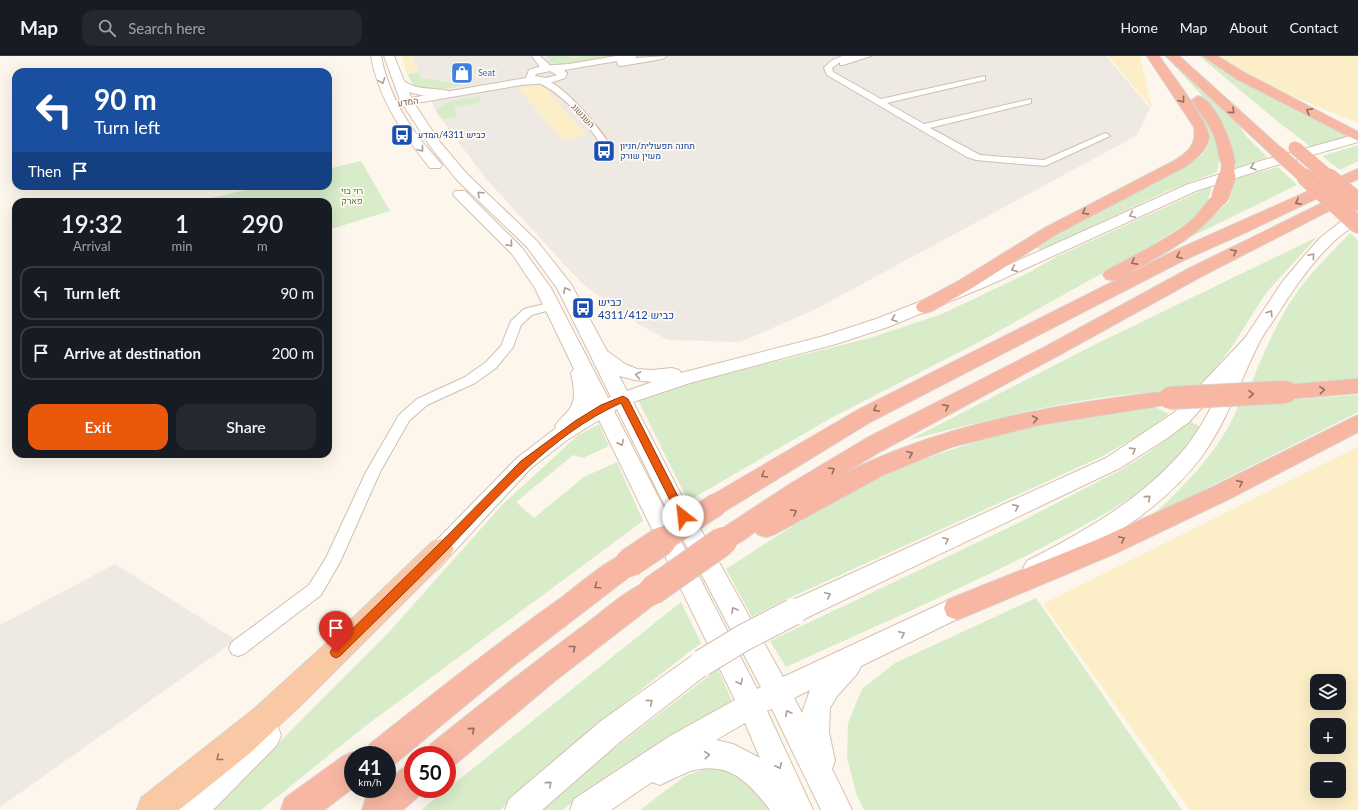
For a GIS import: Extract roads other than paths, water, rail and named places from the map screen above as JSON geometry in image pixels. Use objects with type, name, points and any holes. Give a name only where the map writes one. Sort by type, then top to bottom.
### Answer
[{"type":"highway","points":[[925,307],[963,286],[1049,232],[1181,163],[1196,152],[1203,138],[1201,127],[1153,56]]},
{"type":"highway","points":[[899,398],[1183,234],[1202,220],[1215,206],[1220,197],[1228,174],[1225,142],[1213,118],[1158,56]]},
{"type":"highway","points":[[1172,56],[1358,225]]},
{"type":"highway","points":[[1190,56],[1213,76]]},
{"type":"highway","points":[[1209,56],[1242,76],[1358,138]]},
{"type":"highway","points":[[1283,137],[1358,202]]},
{"type":"highway","points":[[382,746],[541,626],[628,563],[717,504],[864,416],[1178,256],[1236,231],[1358,173]]},
{"type":"highway","points":[[453,746],[588,637],[659,586],[732,540],[798,490],[875,444],[1052,351],[1196,272],[1358,191]]},
{"type":"highway","points":[[1052,351],[1158,304],[1279,247],[1358,206]]},
{"type":"highway","points":[[732,540],[858,477],[912,453],[987,429],[1052,415],[1170,398],[1286,392],[1358,386]]},
{"type":"highway","points":[[957,608],[1104,547],[1219,494],[1358,423]]},
{"type":"highway","points":[[153,810],[233,747],[272,712],[322,666],[441,549]]},
{"type":"highway","points":[[392,746],[474,678],[541,626]]},
{"type":"highway","points":[[297,810],[344,775]]},
{"type":"highway","points":[[315,810],[344,786]]},
{"type":"highway","points":[[378,810],[404,788]]},
{"type":"main road","points":[[376,56],[382,81],[417,119],[455,169],[532,244],[565,287],[668,490],[777,691],[837,810]]},
{"type":"main road","points":[[389,56],[398,82],[411,136],[434,164],[517,251],[536,277],[553,306],[576,356],[604,408],[751,705],[798,810]]},
{"type":"main road","points":[[398,82],[406,88],[416,92],[442,95]]},
{"type":"main road","points":[[417,119],[417,113],[422,107],[442,95]]},
{"type":"main road","points":[[540,450],[604,408],[623,399],[684,378],[856,332],[925,307],[1191,188],[1265,164],[1358,138]]},
{"type":"main road","points":[[590,806],[680,746],[751,705],[777,691],[867,651],[957,608],[1097,534],[1124,517],[1152,495],[1179,469],[1210,428],[1251,342],[1288,284],[1325,241],[1358,214]]},
{"type":"main road","points":[[520,810],[611,731],[702,664],[743,638],[793,612],[1113,463],[1159,434],[1182,417],[1251,342]]},
{"type":"main road","points":[[597,352],[616,368],[640,376],[659,376],[746,362]]},
{"type":"main road","points":[[192,810],[325,676],[499,488],[574,416],[582,404],[584,392],[576,356]]},
{"type":"main road","points":[[837,810],[814,733],[814,717],[818,702],[826,687],[835,676],[867,651]]},
{"type":"main road","points":[[590,806],[677,762],[693,756],[709,754],[729,757],[752,770],[778,795],[787,810]]},
{"type":"street","points":[[529,56],[536,64],[536,76]]},
{"type":"street","points":[[536,56],[542,64],[562,72],[559,81]]},
{"type":"street","points":[[536,76],[552,69],[632,56]]},
{"type":"street","points":[[536,76],[559,81],[579,70],[662,56]]},
{"type":"street","points":[[852,56],[834,60],[828,68],[830,73],[970,155],[979,158],[1036,164],[1051,162],[1106,136]]},
{"type":"street","points":[[834,60],[867,56]]},
{"type":"street","name":"המדע","points":[[402,103],[521,82],[536,76]]},
{"type":"street","points":[[880,102],[982,78]]},
{"type":"street","name":"השגשוג","points":[[559,81],[606,145]]},
{"type":"street","points":[[924,127],[1028,101]]},
{"type":"street","points":[[238,648],[315,590],[332,562],[373,472],[404,418],[422,402],[470,380],[491,365],[507,347],[515,324],[528,312],[553,306]]},
{"type":"place","name":"Seat","points":[[462,73]]},
{"type":"place","name":"כביש 4311/המדע","points":[[402,135]]},
{"type":"place","name":"תחנה תפעולית/חניון מעוין שורק","points":[[604,151]]},
{"type":"place","name":"כביש 4311/כביש 412","points":[[583,308]]},
{"type":"park label","name":"רוי בוי פארק","points":[[352,196]]}]
